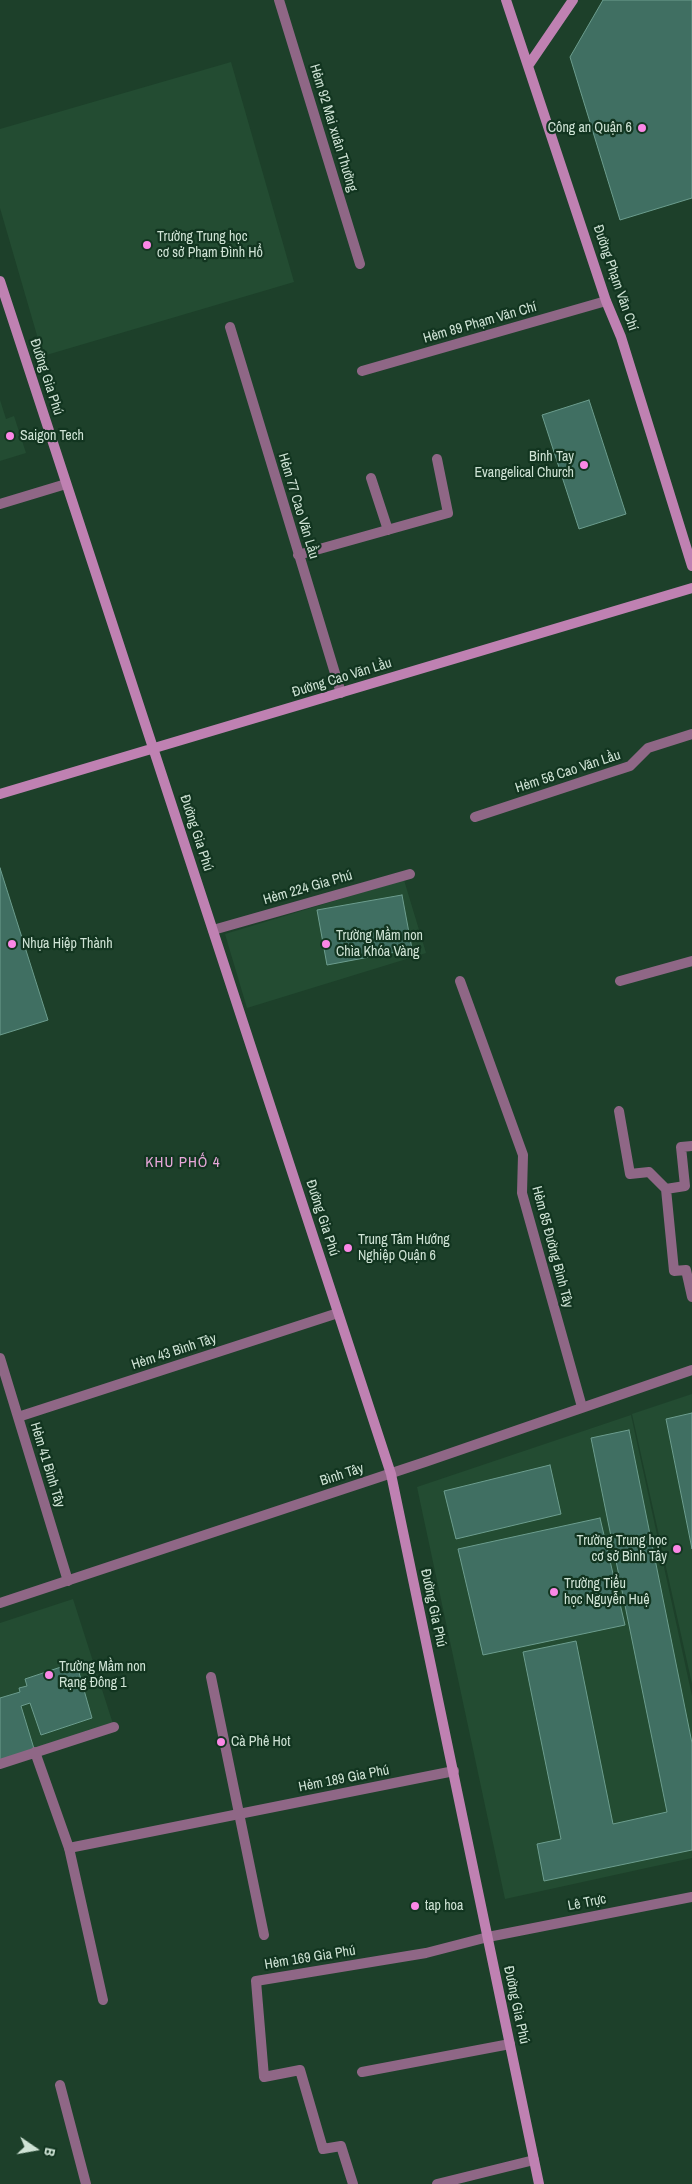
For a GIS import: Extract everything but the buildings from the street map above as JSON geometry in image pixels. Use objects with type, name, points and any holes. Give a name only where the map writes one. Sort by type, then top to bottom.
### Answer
[{"type":"street","name":"Hẻm 92 Mai xuân Thưởng","points":[[279,0],[360,264]]},
{"type":"street","name":"Đường Phạm Văn Chí","points":[[506,0],[606,300],[621,338],[692,566]]},
{"type":"street","points":[[528,66],[573,0]]},
{"type":"street","name":"Đường Gia Phú","points":[[0,281],[391,1474],[539,2184]]},
{"type":"street","name":"Hẻm 89 Phạm Văn Chí","points":[[362,371],[606,300]]},
{"type":"street","name":"Hẻm 77 Cao Văn Lầu","points":[[230,327],[340,693]]},
{"type":"street","points":[[298,555],[448,513],[437,459]]},
{"type":"street","points":[[371,478],[388,530]]},
{"type":"street","points":[[0,504],[66,484]]},
{"type":"street","name":"Đường Cao Văn Lầu","points":[[0,794],[692,588]]},
{"type":"street","name":"Hẻm 58 Cao Văn Lầu","points":[[475,817],[630,766],[648,748],[692,734]]},
{"type":"street","name":"Hẻm 224 Gia Phú","points":[[213,930],[410,874]]},
{"type":"street","points":[[620,981],[692,962]]},
{"type":"street","name":"Hẻm 85 Đường Bình Tây","points":[[460,981],[523,1155],[522,1192],[582,1407]]},
{"type":"street","points":[[619,1112],[630,1174],[649,1172],[666,1189],[674,1271],[689,1269],[692,1297]]},
{"type":"street","points":[[666,1189],[685,1186],[681,1147],[692,1146]]},
{"type":"street","name":"Hẻm 43 Bình Tây","points":[[18,1417],[338,1313]]},
{"type":"street","name":"Hẻm 41 Bình Tây","points":[[0,1358],[68,1581]]},
{"type":"street","name":"Bình Tây","points":[[0,1603],[391,1474],[692,1370]]},
{"type":"street","points":[[211,1676],[264,1936]]},
{"type":"street","points":[[0,1764],[114,1727]]},
{"type":"street","points":[[35,1752],[69,1848],[103,2000]]},
{"type":"street","name":"Hẻm 189 Gia Phú","points":[[69,1848],[454,1771]]},
{"type":"street","name":"Lê Trực","points":[[488,1937],[692,1897]]},
{"type":"street","name":"Hẻm 169 Gia Phú","points":[[353,2184],[341,2146],[323,2149],[300,2070],[264,2077],[256,1981],[426,1953],[488,1937]]},
{"type":"street","points":[[362,2072],[510,2044]]},
{"type":"street","points":[[60,2085],[86,2184]]},
{"type":"street","points":[[437,2184],[534,2160]]},
{"type":"shaded area","name":"Trường Trung học cơ sở Phạm Đình Hổ","points":[[231,62],[294,282],[43,356],[0,208],[0,129]]},
{"type":"shaded area","name":"Saigon Tech","points":[[0,400],[6,419],[14,416],[26,453],[0,461]]},
{"type":"shaded area","name":"Trường Mầm non Chìa Khóa Vàng","points":[[404,880],[426,953],[247,1008],[225,934]]},
{"type":"shaded area","name":"Trường Trung học cơ sở Bình Tây","points":[[692,1394],[692,1684],[632,1414]]},
{"type":"shaded area","name":"Trường Tiểu học Nguyễn Huệ","points":[[631,1415],[692,1696],[692,1858],[505,1899],[417,1487]]},
{"type":"shaded area","name":"Trường Mầm non Rạng Đông 1","points":[[73,1599],[114,1727],[0,1764],[0,1623]]},
{"type":"place","name":"Công an Quận 6","points":[[642,128]]},
{"type":"place","name":"Trường Trung học cơ sở Phạm Đình Hổ","points":[[147,245]]},
{"type":"place","name":"Saigon Tech","points":[[10,436]]},
{"type":"place","name":"Binh Tay Evangelical Church","points":[[584,465]]},
{"type":"place","name":"Nhựa Hiệp Thành","points":[[12,944]]},
{"type":"place","name":"Trường Mầm non Chìa Khóa Vàng","points":[[326,944]]},
{"type":"place","name":"Trung Tâm Hướng Nghiệp Quận 6","points":[[348,1248]]},
{"type":"place","name":"Trường Trung học cơ sở Bình Tây","points":[[677,1549]]},
{"type":"place","name":"Trường Tiểu học Nguyễn Huệ","points":[[554,1592]]},
{"type":"place","name":"Trường Mầm non Rạng Đông 1","points":[[49,1675]]},
{"type":"place","name":"Cà Phê Hot","points":[[221,1742]]},
{"type":"place","name":"tap hoa","points":[[415,1906]]},
{"type":"district","name":"KHU PHỐ 4","points":[[183,1163]]}]
